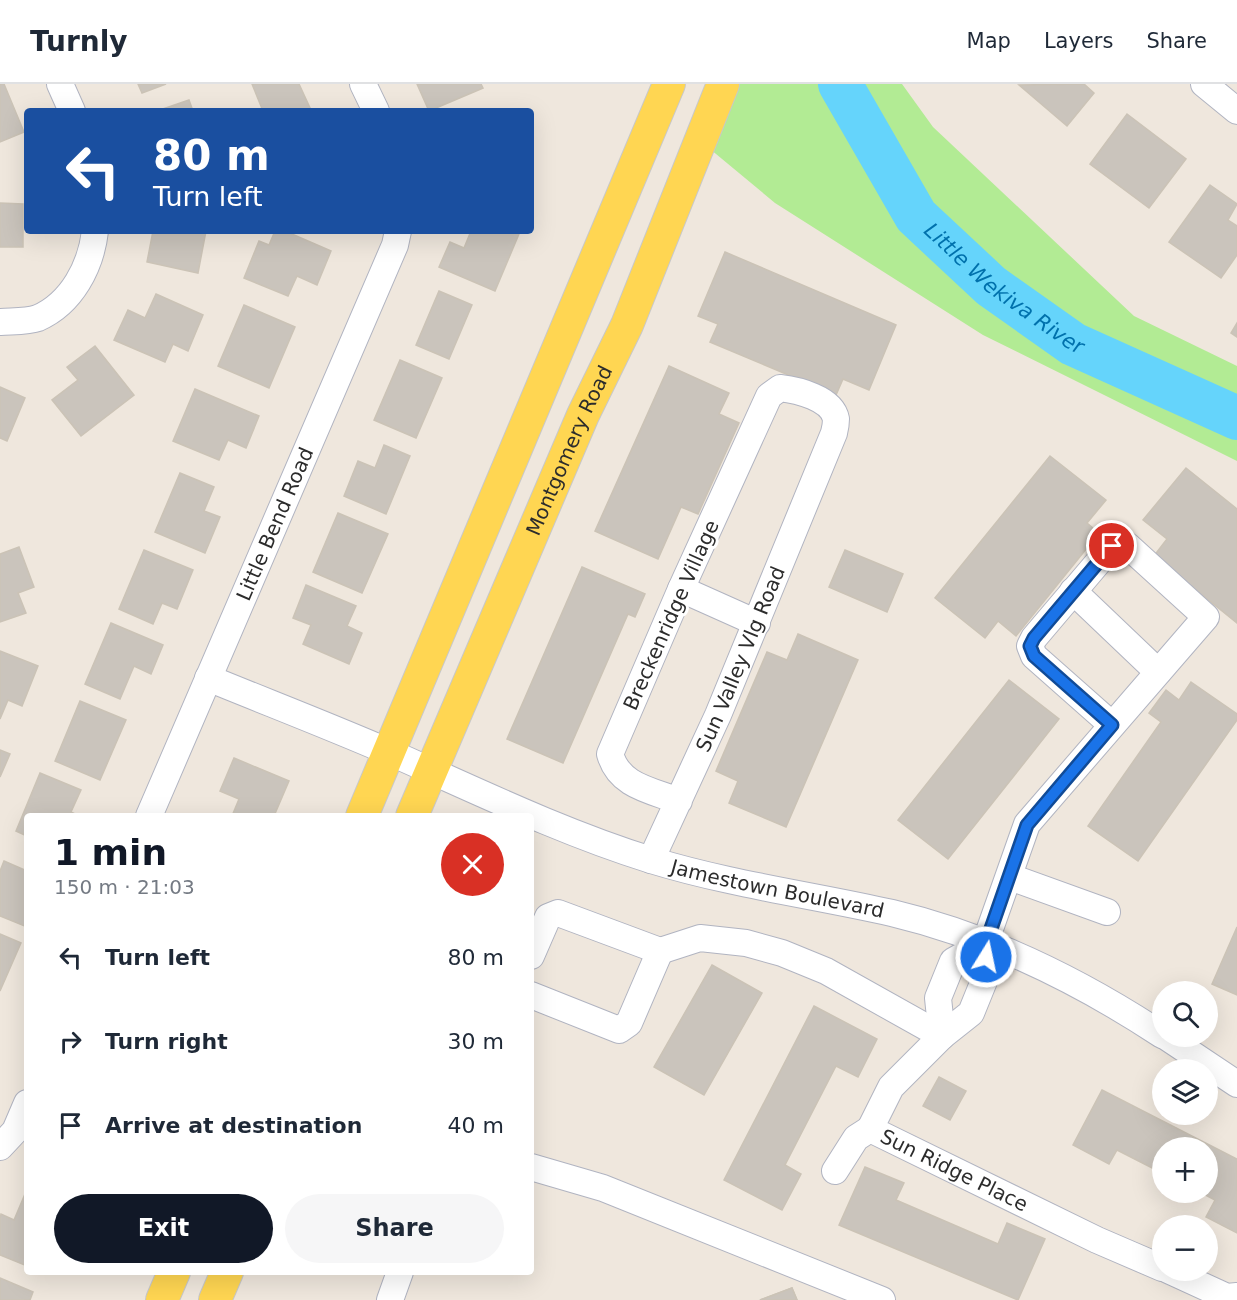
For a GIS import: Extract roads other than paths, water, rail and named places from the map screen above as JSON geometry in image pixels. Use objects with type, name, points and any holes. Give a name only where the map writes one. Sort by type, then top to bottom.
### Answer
[{"type":"main road","points":[[363,813],[669,84]]},
{"type":"main road","name":"Montgomery Road","points":[[413,813],[583,415],[627,325],[723,84]]},
{"type":"main road","points":[[162,1300],[173,1275]]},
{"type":"main road","points":[[216,1300],[226,1275]]},
{"type":"street","points":[[60,84],[71,108]]},
{"type":"street","points":[[363,84],[375,108]]},
{"type":"street","points":[[1204,84],[1237,111]]},
{"type":"street","points":[[0,322],[36,318],[76,287],[93,245],[95,234]]},
{"type":"street","name":"Little Bend Road","points":[[150,813],[395,244],[397,234]]},
{"type":"street","name":"Sun Valley Vlg Road","points":[[651,860],[757,623],[834,433],[836,418],[829,408],[796,390],[780,388],[769,396]]},
{"type":"street","name":"Breckenridge Village","points":[[679,801],[628,781],[614,768],[610,754],[681,589],[769,396]]},
{"type":"street","name":"Sun Ridge Place","points":[[1073,591],[1112,546],[1119,543],[1128,546],[1206,617],[1027,825],[986,943],[986,976],[971,1013],[942,1036],[891,1087],[870,1129],[1097,1240],[1152,1264]]},
{"type":"street","points":[[681,589],[757,623]]},
{"type":"street","points":[[1112,725],[1034,656],[1030,646],[1073,591],[1158,672]]},
{"type":"street","name":"Jamestown Boulevard","points":[[208,678],[529,813]]},
{"type":"street","name":"Jamestown Boulevard","points":[[534,815],[587,838],[651,860],[716,877],[894,914],[986,943],[1059,973],[1152,1029]]},
{"type":"street","points":[[1010,877],[1107,912]]},
{"type":"street","points":[[534,949],[548,917],[558,913],[660,951],[700,938],[747,943],[782,953],[826,971],[942,1036]]},
{"type":"street","points":[[942,1036],[938,998],[953,961],[986,943]]},
{"type":"street","points":[[534,995],[619,1030],[629,1023],[660,951]]},
{"type":"street","name":"Jamestown Boulevard","points":[[1181,1047],[1237,1084]]},
{"type":"street","points":[[0,1147],[15,1131],[24,1110]]},
{"type":"street","points":[[835,1171],[856,1138],[870,1129]]},
{"type":"street","points":[[534,1168],[603,1188],[882,1300]]},
{"type":"street","points":[[390,1300],[399,1275]]},
{"type":"street","points":[[1192,1281],[1227,1297],[1237,1296]]},
{"type":"waterway","name":"Little Wekiva River","points":[[840,84],[916,216],[991,286],[1073,344],[1237,418]]}]
